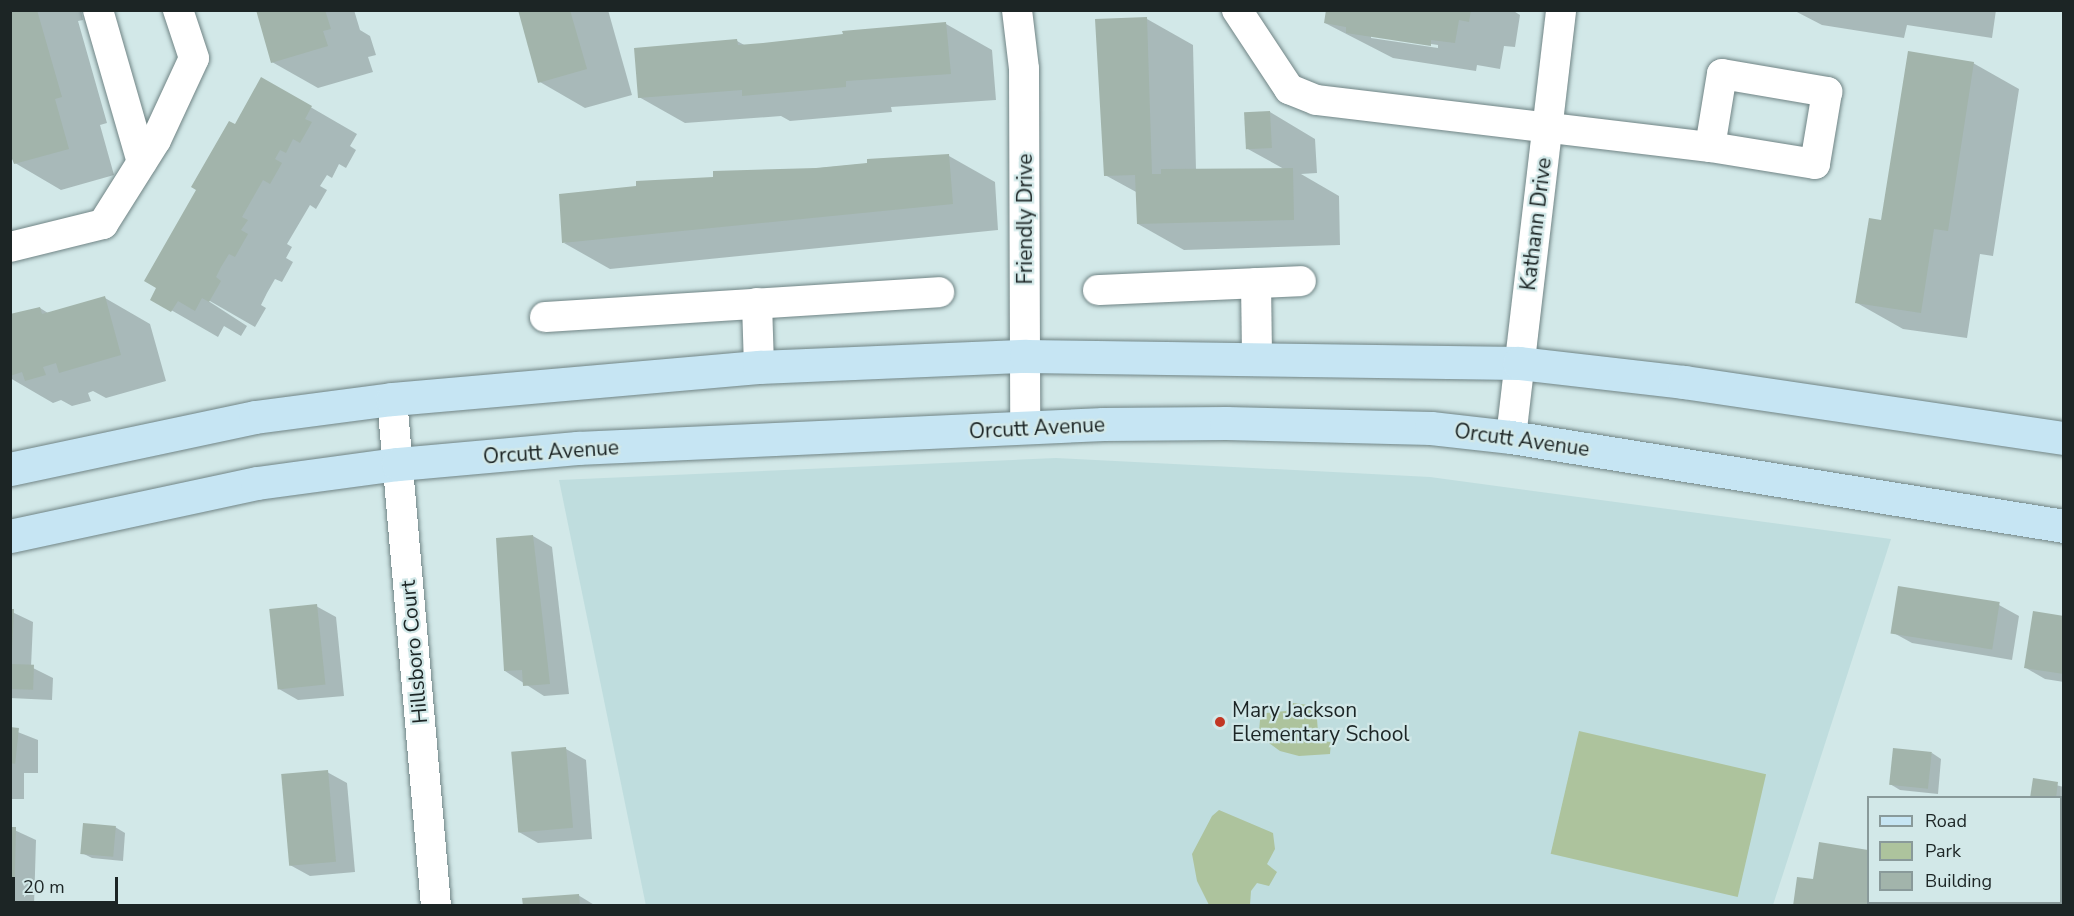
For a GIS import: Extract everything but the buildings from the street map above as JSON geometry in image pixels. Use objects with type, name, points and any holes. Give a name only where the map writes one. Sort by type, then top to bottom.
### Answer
[{"type":"main road","points":[[10,469],[255,417],[392,399],[759,366],[1026,356],[1257,357],[1519,363],[1684,382],[2064,438]]},
{"type":"main road","name":"Orcutt Avenue","points":[[10,536],[257,483],[398,464],[577,448],[1025,428],[1226,423],[1431,428],[1511,437],[2064,526]]},
{"type":"street","points":[[98,10],[142,162]]},
{"type":"street","points":[[10,247],[103,224],[142,162],[194,58],[178,10]]},
{"type":"street","name":"Friendly Drive","points":[[1017,10],[1024,69],[1025,428]]},
{"type":"street","points":[[1237,10],[1289,89],[1302,96],[1710,147]]},
{"type":"street","name":"Kathann Drive","points":[[1511,437],[1561,10]]},
{"type":"street","points":[[1098,290],[1301,280]]},
{"type":"street","points":[[1256,283],[1257,357]]},
{"type":"street","points":[[545,317],[939,292]]},
{"type":"street","points":[[757,303],[759,366]]},
{"type":"street","name":"Hillsboro Court","points":[[392,399],[436,906]]},
{"type":"shaded area","name":"Mary Jackson Elementary School","points":[[1056,458],[1430,477],[1891,539],[1773,905],[646,906],[559,480]]},
{"type":"green space","points":[[1293,703],[1316,706],[1318,732],[1321,741],[1331,742],[1330,754],[1299,756],[1280,751],[1265,740],[1259,731],[1260,720],[1266,713],[1286,711]]},
{"type":"green space","points":[[1579,731],[1766,774],[1738,897],[1551,854]]},
{"type":"green space","points":[[1219,810],[1273,833],[1275,849],[1267,864],[1277,872],[1269,886],[1257,883],[1251,891],[1250,905],[1209,905],[1197,881],[1192,854],[1212,816]]},
{"type":"place","name":"Mary Jackson Elementary School","points":[[1220,722]]}]
